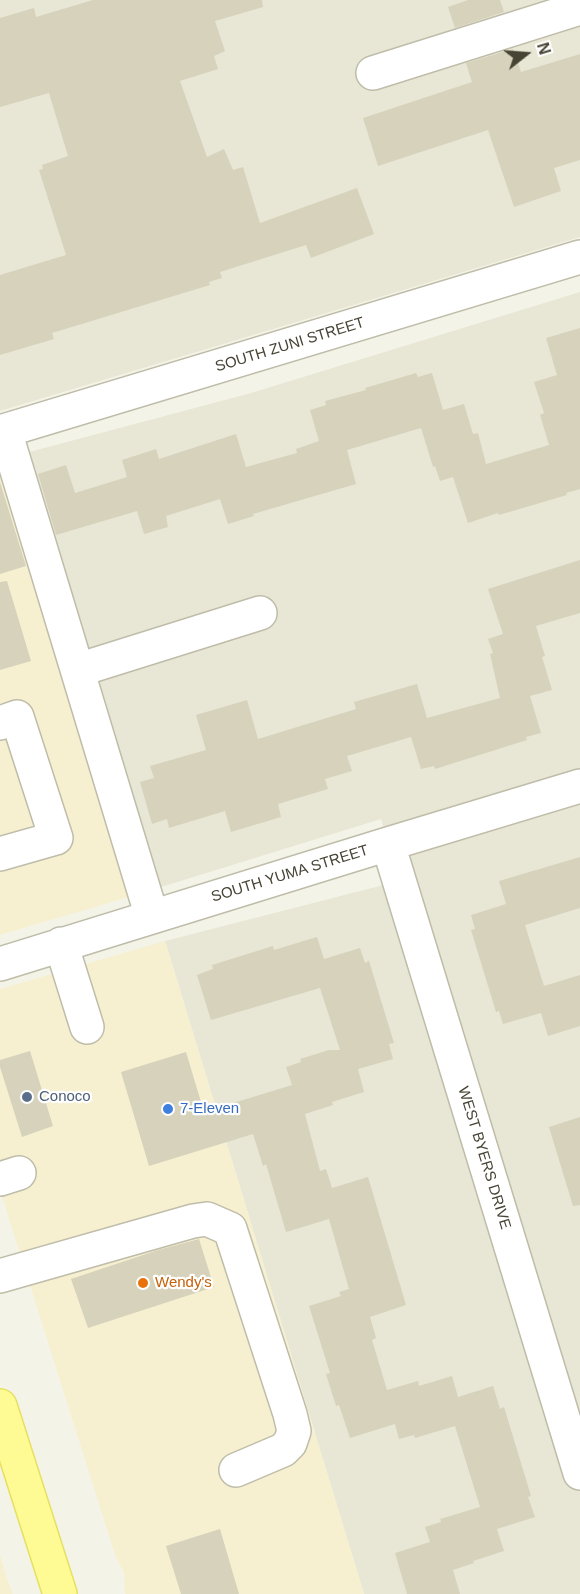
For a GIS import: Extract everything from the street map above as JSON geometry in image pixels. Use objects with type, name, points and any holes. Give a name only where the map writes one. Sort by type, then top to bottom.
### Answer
[{"type":"main road","points":[[0,1406],[60,1594]]},
{"type":"street","points":[[373,73],[580,8]]},
{"type":"street","name":"SOUTH ZUNI STREET","points":[[2,432],[580,257]]},
{"type":"street","points":[[2,432],[78,670],[152,916]]},
{"type":"street","points":[[78,670],[260,614]]},
{"type":"street","points":[[0,723],[17,717],[56,838],[0,854]]},
{"type":"street","name":"SOUTH YUMA STREET","points":[[0,964],[580,786]]},
{"type":"street","name":"WEST BYERS DRIVE","points":[[388,844],[580,1473]]},
{"type":"street","points":[[61,944],[87,1027]]},
{"type":"street","points":[[0,1276],[193,1221],[207,1219],[230,1229],[294,1431],[290,1443],[283,1450],[236,1470]]},
{"type":"shaded area","points":[[0,0],[580,0],[580,237],[0,411]]},
{"type":"shaded area","points":[[580,292],[580,1594],[364,1594],[165,941],[399,881],[381,819],[132,896],[3,459],[251,393]]},
{"type":"shaded area","points":[[0,460],[132,896],[0,935]]},
{"type":"shaded area","points":[[165,941],[364,1594],[125,1594],[124,1572],[116,1558],[0,1190],[0,989]]},
{"type":"shaded area","points":[[0,1555],[7,1579],[13,1594],[0,1594]]},
{"type":"building","points":[[93,0],[262,0],[263,7],[215,21],[225,51],[214,56],[218,69],[180,81],[207,157],[224,149],[233,170],[243,167],[260,223],[357,188],[374,234],[311,258],[306,245],[220,272],[222,278],[209,282],[210,285],[52,333],[54,339],[0,355],[0,275],[66,255],[39,170],[43,169],[42,165],[68,156],[49,93],[0,107],[0,18],[34,8],[36,17]]},
{"type":"building","points":[[468,0],[500,0],[504,12],[455,28],[448,7]]},
{"type":"building","points":[[513,49],[521,72],[580,54],[580,160],[554,168],[561,191],[514,207],[488,130],[378,166],[363,118],[472,82],[466,63]]},
{"type":"building","points":[[580,328],[580,489],[566,493],[567,495],[468,523],[453,477],[440,481],[435,466],[433,467],[421,428],[347,450],[356,484],[253,514],[254,516],[228,524],[220,499],[166,516],[168,527],[144,534],[137,511],[56,535],[38,474],[66,465],[75,493],[127,477],[122,460],[156,449],[159,459],[236,434],[246,467],[297,453],[296,449],[319,441],[310,410],[326,405],[325,401],[416,373],[418,377],[432,373],[443,410],[464,404],[473,434],[478,433],[486,464],[549,445],[540,415],[544,413],[534,382],[557,375],[546,338]]},
{"type":"building","points":[[0,482],[26,566],[0,574]]},
{"type":"building","points":[[580,560],[580,613],[536,626],[552,690],[530,696],[541,733],[526,737],[527,740],[435,769],[434,766],[421,769],[411,737],[347,756],[352,771],[325,779],[328,789],[278,804],[281,817],[231,832],[225,811],[169,828],[167,819],[152,824],[140,782],[154,778],[150,766],[206,750],[196,715],[247,700],[258,739],[356,709],[354,702],[417,684],[427,718],[500,698],[490,654],[493,653],[488,639],[503,634],[488,589]]},
{"type":"building","points":[[7,581],[31,661],[0,670],[0,582]]},
{"type":"building","points":[[580,857],[580,908],[525,925],[544,986],[580,975],[580,1026],[548,1036],[541,1013],[503,1024],[499,1011],[496,1012],[471,930],[475,929],[471,915],[506,904],[499,881]]},
{"type":"building","points":[[317,937],[324,959],[360,948],[365,963],[369,961],[394,1043],[389,1044],[393,1059],[358,1069],[364,1092],[332,1102],[333,1105],[305,1114],[320,1171],[326,1169],[332,1188],[368,1177],[406,1305],[370,1317],[376,1338],[372,1340],[387,1390],[418,1381],[419,1386],[452,1376],[458,1397],[493,1386],[500,1409],[504,1407],[531,1496],[528,1497],[535,1517],[497,1529],[504,1551],[453,1570],[460,1594],[407,1594],[395,1553],[430,1542],[425,1527],[441,1522],[440,1519],[480,1507],[455,1426],[415,1438],[414,1435],[399,1439],[395,1424],[350,1438],[339,1405],[336,1406],[326,1374],[330,1373],[309,1306],[341,1296],[339,1292],[349,1289],[329,1219],[286,1232],[266,1164],[263,1166],[253,1134],[149,1166],[121,1072],[186,1052],[204,1112],[292,1085],[286,1067],[301,1062],[300,1059],[329,1050],[340,1050],[320,988],[211,1020],[197,975],[213,969],[212,965],[273,946],[274,950]]},
{"type":"building","name":"Conoco","points":[[30,1051],[53,1126],[22,1137],[0,1067],[0,1060]]},
{"type":"building","points":[[580,1117],[580,1205],[573,1206],[549,1127]]},
{"type":"building","points":[[199,1239],[214,1287],[88,1328],[71,1279]]},
{"type":"building","points":[[220,1529],[239,1594],[181,1594],[166,1546]]},
{"type":"place","name":"Conoco","points":[[27,1097]]},
{"type":"place","name":"7-Eleven","points":[[168,1109]]},
{"type":"place","name":"Wendy's","points":[[143,1283]]}]
